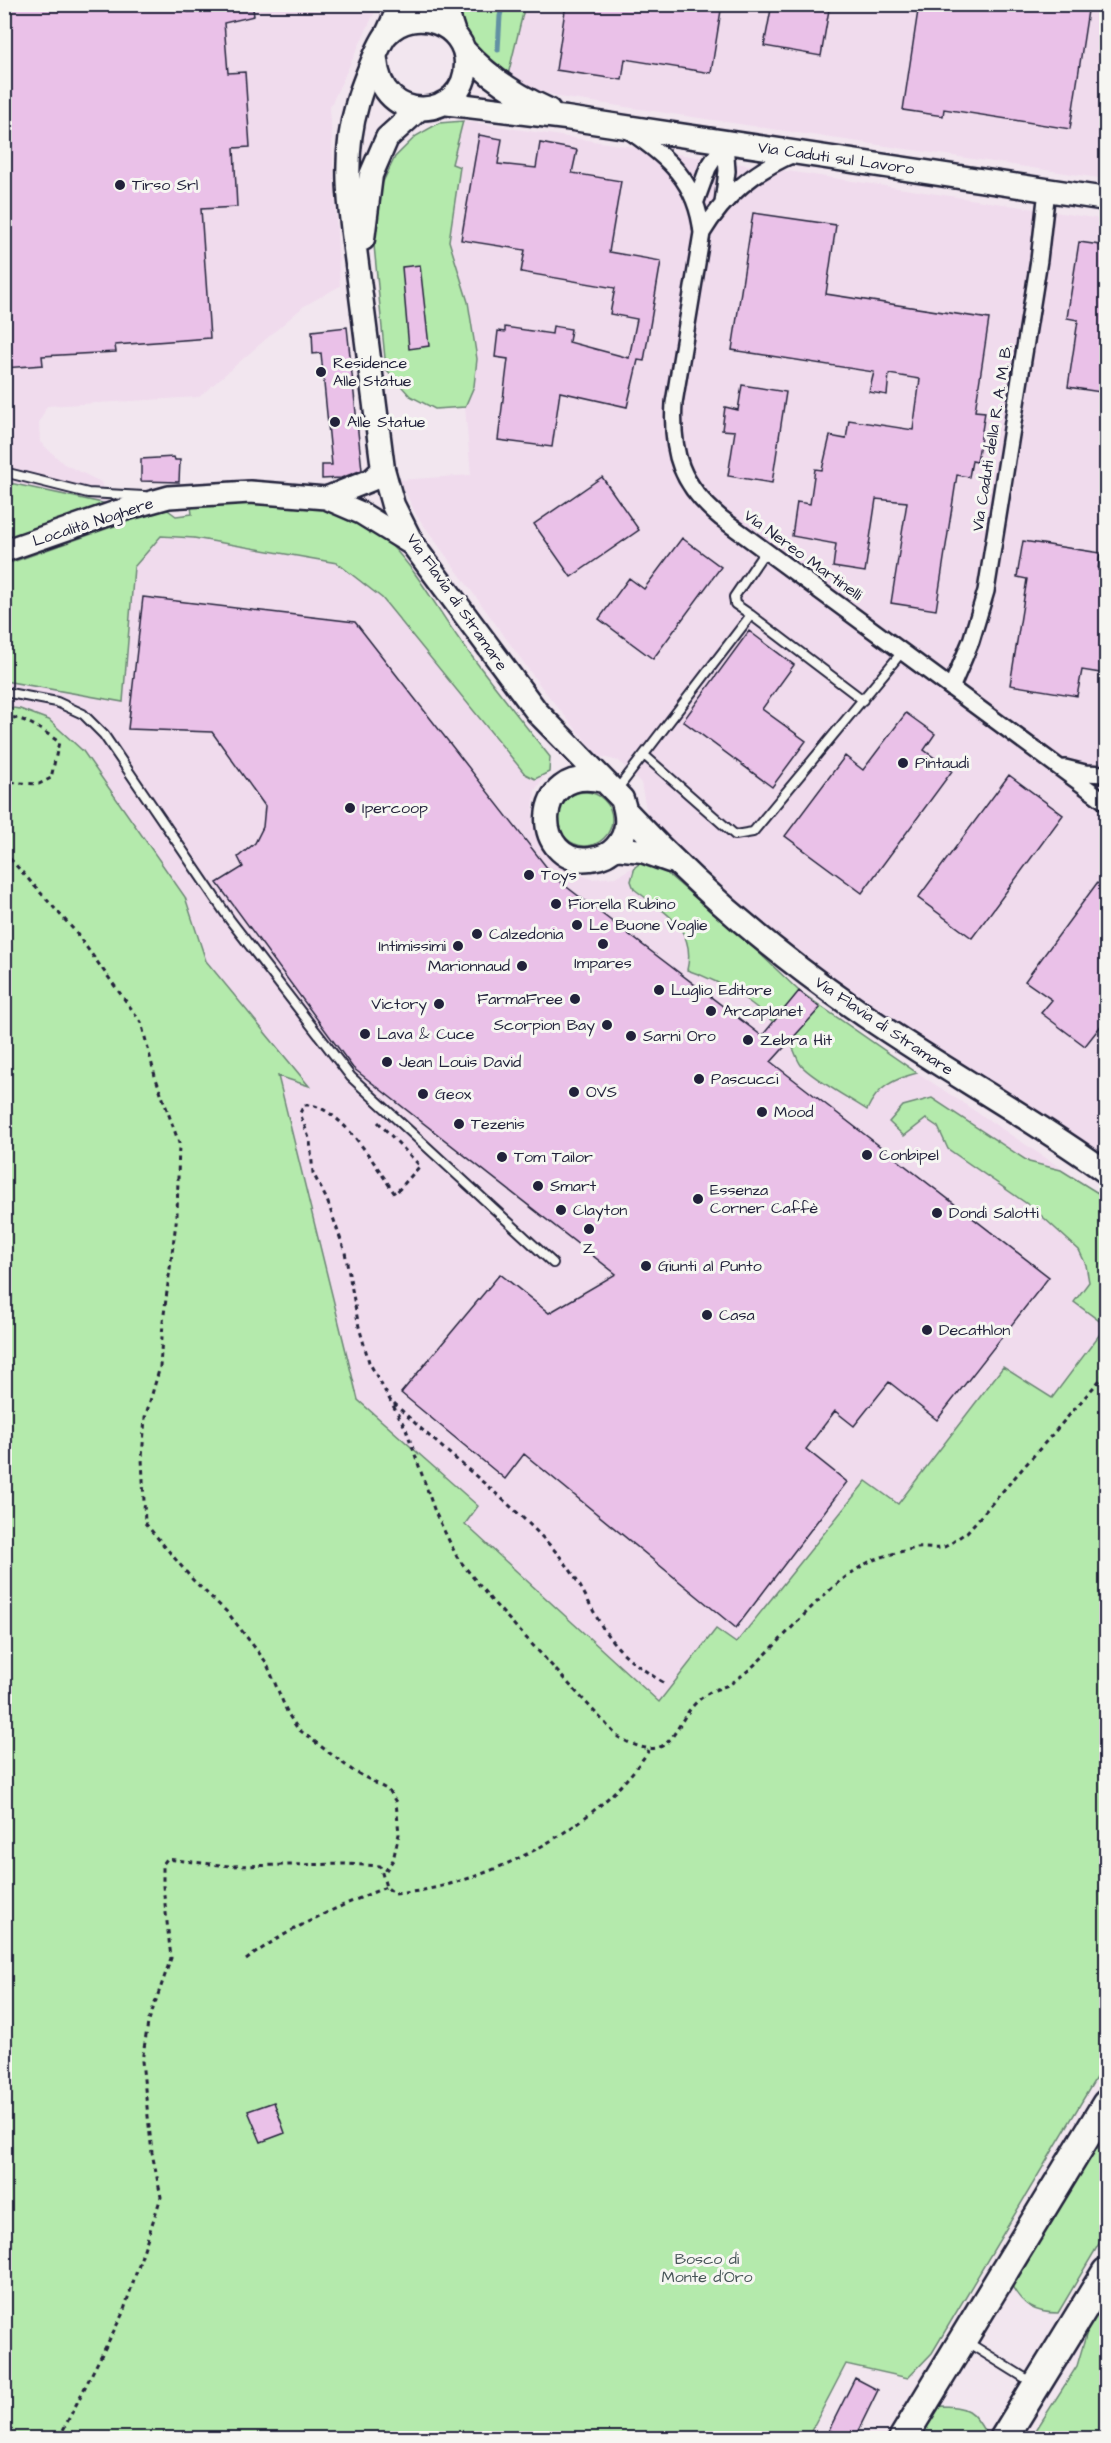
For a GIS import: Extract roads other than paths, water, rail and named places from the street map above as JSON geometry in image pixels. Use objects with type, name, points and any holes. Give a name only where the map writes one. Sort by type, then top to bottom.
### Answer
[{"type":"highway","points":[[903,2439],[1107,2104]]},
{"type":"highway","points":[[1005,2439],[1107,2272]]},
{"type":"main road","name":"Via Flavia di Stramare","points":[[400,4],[379,47],[376,60],[357,104],[351,131],[347,181],[383,468],[393,504],[413,545],[551,727],[610,786],[627,812],[675,863],[789,961],[855,1009],[1107,1172]]},
{"type":"main road","points":[[443,103],[455,93],[463,80],[466,65],[445,4]]},
{"type":"main road","points":[[386,35],[398,25],[413,20],[429,20],[443,25],[459,42]]},
{"type":"main road","name":"Via Caduti sul Lavoro","points":[[459,42],[482,70],[504,87],[566,118]]},
{"type":"main road","points":[[376,60],[377,75],[382,88],[398,103],[419,109]]},
{"type":"main road","name":"Via Flavia di Stramare","points":[[361,289],[363,230],[372,175],[387,138],[419,109],[443,103]]},
{"type":"main road","name":"Via Caduti sul Lavoro","points":[[443,103],[566,118],[1107,199]]},
{"type":"main road","name":"Località Noghere","points":[[326,498],[372,480],[383,468]]},
{"type":"main road","name":"Località Noghere","points":[[4,551],[119,510],[169,497],[250,492],[326,498],[361,513],[413,545]]},
{"type":"main road","name":"Via Flavia di Stramare","points":[[551,727],[564,758],[564,784]]},
{"type":"main road","points":[[610,786],[576,779],[564,784],[554,794],[547,812],[548,832],[554,844],[564,853],[587,860],[598,858],[615,848],[627,825],[627,812]]},
{"type":"main road","name":"Via Flavia di Stramare","points":[[615,848],[642,851],[675,863]]},
{"type":"street","name":"Via Nereo Martinelli","points":[[624,127],[671,163],[696,201],[702,233],[674,403],[672,431],[675,451],[686,479],[705,505],[1107,802]]},
{"type":"street","name":"Via Nereo Martinelli","points":[[723,203],[727,171],[725,142]]},
{"type":"street","points":[[696,201],[708,168],[725,142]]},
{"type":"street","name":"Via Nereo Martinelli","points":[[702,233],[723,203],[756,174],[797,153]]},
{"type":"street","name":"Via Caduti della R. A. M. B.","points":[[952,686],[971,641],[986,591],[1037,270],[1047,190]]},
{"type":"street","points":[[1058,766],[1085,774],[1107,774]]},
{"type":"lane","points":[[4,472],[88,492],[169,497]]},
{"type":"lane","points":[[766,550],[734,597],[735,604],[863,700]]},
{"type":"lane","points":[[610,786],[644,755],[751,615]]},
{"type":"lane","points":[[644,755],[735,835],[753,832],[903,650]]},
{"type":"lane","points":[[4,692],[66,706],[83,714],[104,735],[230,920],[351,1077],[553,1263]]},
{"type":"lane","points":[[962,2339],[1037,2386]]},
{"type":"waterway","points":[[498,50],[503,4]]},
{"type":"place","name":"Tirso Srl","points":[[120,185]]},
{"type":"place","name":"Residence Alle Statue","points":[[321,372]]},
{"type":"place","name":"Alle Statue","points":[[335,422]]},
{"type":"place","name":"Pintaudi","points":[[903,763]]},
{"type":"place","name":"Ipercoop","points":[[350,808]]},
{"type":"place","name":"Toys","points":[[529,875]]},
{"type":"place","name":"Fiorella Rubino","points":[[556,904]]},
{"type":"place","name":"Le Buone Voglie","points":[[577,925]]},
{"type":"place","name":"Calzedonia","points":[[477,934]]},
{"type":"place","name":"Impares","points":[[603,944]]},
{"type":"place","name":"Intimissimi","points":[[458,946]]},
{"type":"place","name":"Marionnaud","points":[[522,966]]},
{"type":"place","name":"Luglio Editore","points":[[659,990]]},
{"type":"place","name":"FarmaFree","points":[[575,999]]},
{"type":"place","name":"Victory","points":[[439,1004]]},
{"type":"place","name":"Arcaplanet","points":[[711,1011]]},
{"type":"place","name":"Scorpion Bay","points":[[607,1025]]},
{"type":"place","name":"Lava & Cuce","points":[[365,1034]]},
{"type":"place","name":"Sarni Oro","points":[[631,1036]]},
{"type":"place","name":"Zebra Hit","points":[[748,1040]]},
{"type":"place","name":"Jean Louis David","points":[[387,1062]]},
{"type":"place","name":"Pascucci","points":[[699,1079]]},
{"type":"place","name":"OVS","points":[[574,1092]]},
{"type":"place","name":"Geox","points":[[423,1094]]},
{"type":"place","name":"Mood","points":[[762,1112]]},
{"type":"place","name":"Tezenis","points":[[459,1124]]},
{"type":"place","name":"Conbipel","points":[[867,1155]]},
{"type":"place","name":"Tom Tailor","points":[[502,1157]]},
{"type":"place","name":"Smart","points":[[538,1186]]},
{"type":"place","name":"Essenza Corner Caffè","points":[[698,1199]]},
{"type":"place","name":"Clayton","points":[[561,1210]]},
{"type":"place","name":"Dondi Salotti","points":[[937,1213]]},
{"type":"place","name":"Z","points":[[589,1229]]},
{"type":"place","name":"Giunti al Punto","points":[[646,1266]]},
{"type":"place","name":"Casa","points":[[707,1315]]},
{"type":"place","name":"Decathlon","points":[[927,1330]]},
{"type":"park label","name":"Bosco di Monte d'Oro","points":[[707,2268]]}]
